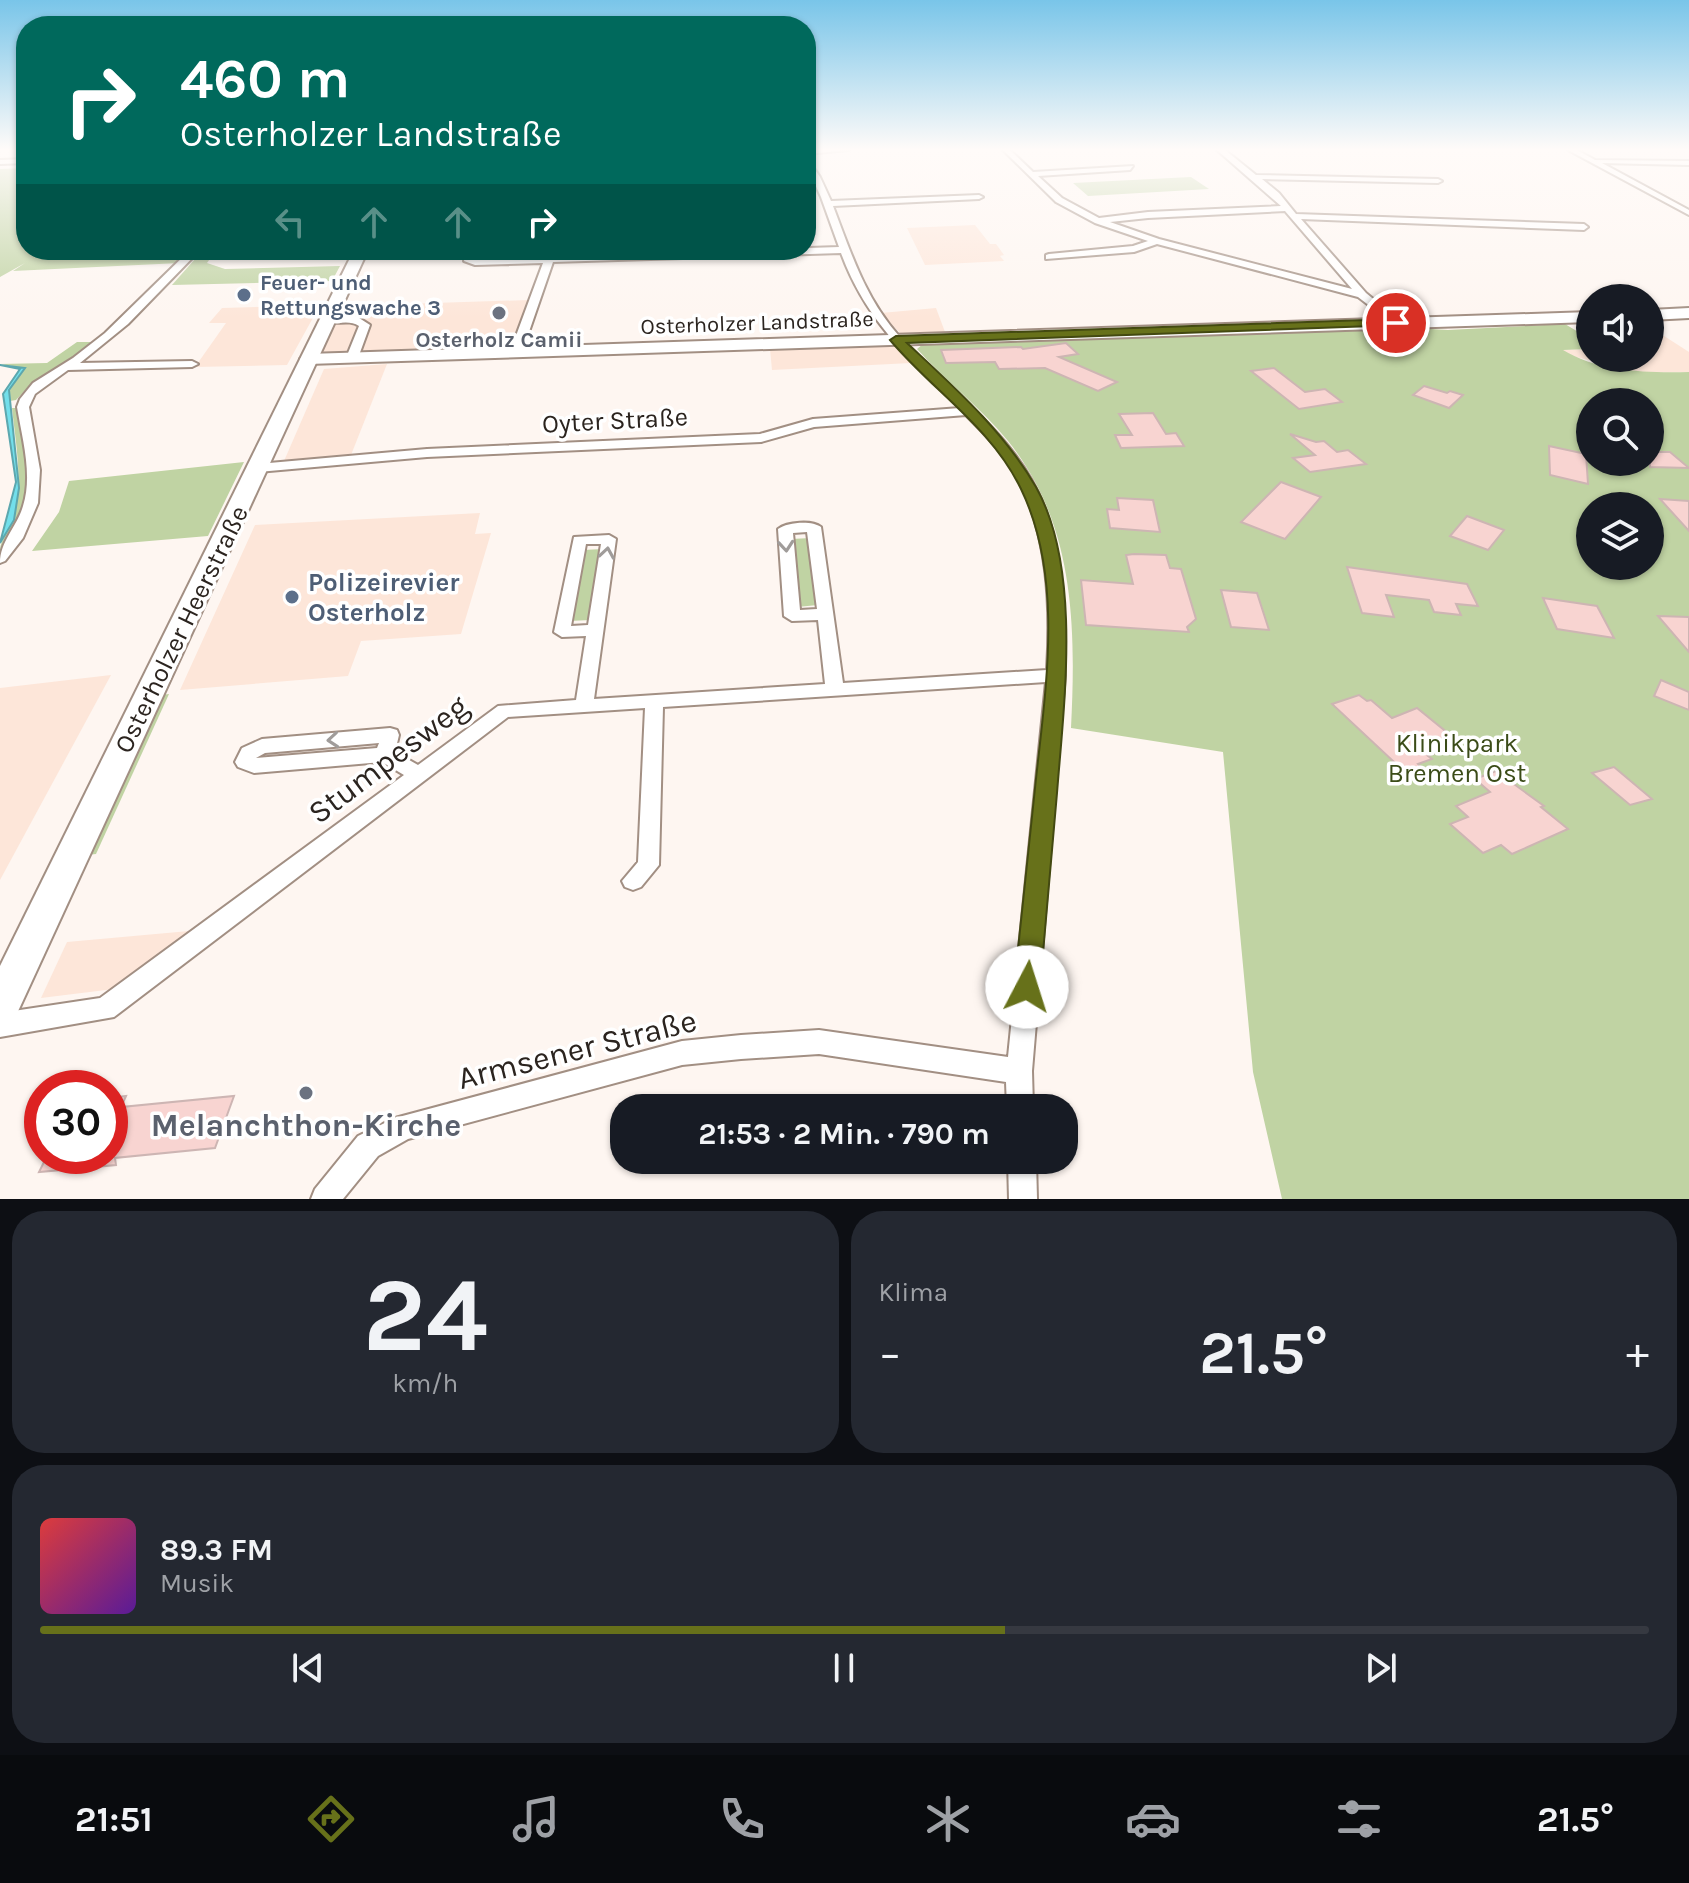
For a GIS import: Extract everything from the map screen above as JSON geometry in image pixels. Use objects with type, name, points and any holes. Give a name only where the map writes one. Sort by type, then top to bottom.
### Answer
[{"type":"main road","name":"Osterholzer Heerstraße","points":[[0,1007],[356,260]]},
{"type":"main road","points":[[1664,314],[1689,313]]},
{"type":"main road","name":"Osterholzer Landstraße","points":[[308,359],[1576,317]]},
{"type":"street","points":[[830,206],[863,294],[896,340],[972,411],[1003,450],[1037,507],[1048,544],[1056,605],[1056,675],[1019,1071],[1020,1094]]},
{"type":"street","points":[[1070,206],[1098,221],[1156,241],[1362,295]]},
{"type":"street","points":[[1098,221],[1148,215],[1289,208],[1362,295],[1396,323]]},
{"type":"street","points":[[1297,216],[1584,227]]},
{"type":"street","points":[[1049,257],[1134,249],[1156,241]]},
{"type":"street","points":[[816,251],[845,250]]},
{"type":"street","points":[[0,558],[19,536],[33,499],[23,404],[31,390],[121,324],[186,260]]},
{"type":"street","points":[[471,260],[549,260],[516,352]]},
{"type":"street","points":[[328,320],[356,319],[365,325],[352,358]]},
{"type":"street","points":[[65,367],[192,364]]},
{"type":"street","name":"Oyter Straße","points":[[258,468],[427,453],[761,438],[813,423],[972,411]]},
{"type":"street","points":[[825,614],[792,616],[785,529],[814,527],[835,689]]},
{"type":"street","points":[[584,705],[609,539],[579,540],[562,632],[595,630]]},
{"type":"street","name":"Stumpesweg","points":[[0,1025],[105,1009],[504,711],[1056,675]]},
{"type":"street","points":[[633,881],[648,865],[654,701]]},
{"type":"street","points":[[385,755],[390,735],[262,746],[249,753],[245,762],[254,766],[385,755],[417,774]]},
{"type":"street","name":"Armsener Straße","points":[[325,1199],[368,1146],[404,1127],[682,1053],[819,1042],[1019,1071]]},
{"type":"street","points":[[1022,1174],[1023,1199]]},
{"type":"shaded area","points":[[975,225],[990,244],[996,244],[1004,255],[1000,256],[1004,261],[925,265],[907,228]]},
{"type":"shaded area","points":[[529,300],[510,348],[322,354],[342,306]]},
{"type":"shaded area","points":[[320,305],[287,365],[195,367],[226,323],[209,323],[222,308]]},
{"type":"shaded area","points":[[936,308],[945,332],[900,333],[881,313]]},
{"type":"shaded area","points":[[1664,336],[1689,352],[1689,372],[1641,373],[1637,372],[1664,372]]},
{"type":"shaded area","points":[[894,345],[911,363],[772,370],[770,349]]},
{"type":"shaded area","points":[[1576,349],[1576,357],[1561,350]]},
{"type":"shaded area","points":[[387,364],[351,455],[284,461],[324,369]]},
{"type":"shaded area","points":[[480,513],[475,534],[491,533],[461,634],[361,641],[348,676],[180,690],[255,525]]},
{"type":"shaded area","points":[[111,675],[0,880],[0,688]]},
{"type":"shaded area","points":[[189,931],[114,989],[41,998],[67,942]]},
{"type":"green space","points":[[0,206],[16,206],[16,260],[182,260],[180,263],[13,271],[25,263],[0,277]]},
{"type":"green space","points":[[194,260],[209,260],[207,263],[225,269],[340,266],[332,281],[172,285]]},
{"type":"green space","name":"Klinikpark Bremen Ost","points":[[1565,324],[1576,331],[1576,350],[1563,350],[1576,356],[1576,372],[1689,372],[1689,1199],[1282,1199],[1253,1072],[1223,752],[1071,728],[1071,615],[1059,542],[1047,507],[1030,473],[1008,441],[917,349],[923,344],[1413,328],[1448,330]]},
{"type":"green space","points":[[77,342],[94,342],[29,386],[16,400],[10,401],[9,390],[25,368],[0,364],[47,363]]},
{"type":"green space","points":[[12,408],[18,408],[28,485],[22,518],[0,551],[17,503],[18,462]]},
{"type":"green space","points":[[244,462],[208,536],[32,551],[59,512],[69,481]]},
{"type":"green space","points":[[811,538],[818,605],[797,607],[791,539]]},
{"type":"green space","points":[[603,549],[591,620],[569,621],[583,550]]},
{"type":"green space","points":[[169,694],[96,854],[87,855],[161,695]]},
{"type":"water","points":[[0,365],[25,368],[9,390],[19,488],[14,520],[0,543],[16,482],[3,394],[20,369]]},
{"type":"building","points":[[1066,343],[1078,354],[1059,357],[1117,382],[1098,391],[1045,368],[999,369],[995,362],[946,363],[941,350],[1023,349]]},
{"type":"building","points":[[1274,368],[1305,392],[1325,389],[1342,402],[1299,409],[1251,371]]},
{"type":"building","points":[[1424,386],[1463,395],[1449,408],[1413,395]]},
{"type":"building","points":[[1153,413],[1166,434],[1176,433],[1184,446],[1121,448],[1115,435],[1132,435],[1119,414]]},
{"type":"building","points":[[1290,434],[1316,442],[1324,441],[1337,452],[1348,450],[1366,464],[1310,472],[1293,458],[1315,455]]},
{"type":"building","points":[[1549,446],[1576,452],[1576,476],[1587,476],[1588,484],[1550,475]]},
{"type":"building","points":[[1664,452],[1670,452],[1689,468],[1664,467]]},
{"type":"building","points":[[1281,482],[1321,497],[1285,539],[1241,522]]},
{"type":"building","points":[[1117,498],[1153,500],[1160,532],[1110,528],[1107,509],[1119,510]]},
{"type":"building","points":[[1664,499],[1689,501],[1689,531],[1664,503]]},
{"type":"building","points":[[1467,516],[1504,530],[1488,550],[1450,536]]},
{"type":"building","points":[[1126,555],[1166,555],[1170,568],[1181,569],[1196,619],[1187,627],[1189,632],[1086,625],[1081,580],[1133,584]]},
{"type":"building","points":[[1347,567],[1467,584],[1478,606],[1456,604],[1461,615],[1434,612],[1429,600],[1386,595],[1394,617],[1362,613]]},
{"type":"building","points":[[1221,590],[1257,593],[1269,630],[1231,627]]},
{"type":"building","points":[[1543,598],[1597,606],[1614,638],[1557,629]]},
{"type":"building","points":[[1658,616],[1689,617],[1689,652]]},
{"type":"building","points":[[1661,680],[1689,692],[1689,710],[1654,696]]},
{"type":"building","points":[[1359,695],[1367,701],[1371,700],[1392,718],[1417,708],[1460,743],[1428,756],[1432,759],[1418,764],[1423,769],[1408,775],[1332,704]]},
{"type":"building","points":[[1614,767],[1652,799],[1630,805],[1592,773]]},
{"type":"building","points":[[1496,771],[1544,806],[1541,807],[1568,829],[1512,854],[1501,845],[1483,853],[1450,824],[1468,817],[1456,806],[1490,792],[1475,779]]},
{"type":"building","points":[[234,1096],[215,1148],[128,1157],[128,1106]]},
{"type":"place","name":"Feuer- und Rettungswache 3","points":[[244,295]]},
{"type":"place","name":"Osterholz Camii","points":[[499,313]]},
{"type":"place","name":"Polizeirevier Osterholz","points":[[292,597]]},
{"type":"place","name":"Melanchthon-Kirche","points":[[306,1093]]},
{"type":"route","points":[[1027,987],[1056,675],[1056,605],[1048,544],[1029,489],[1003,450],[972,411],[896,340],[1396,323]]}]
